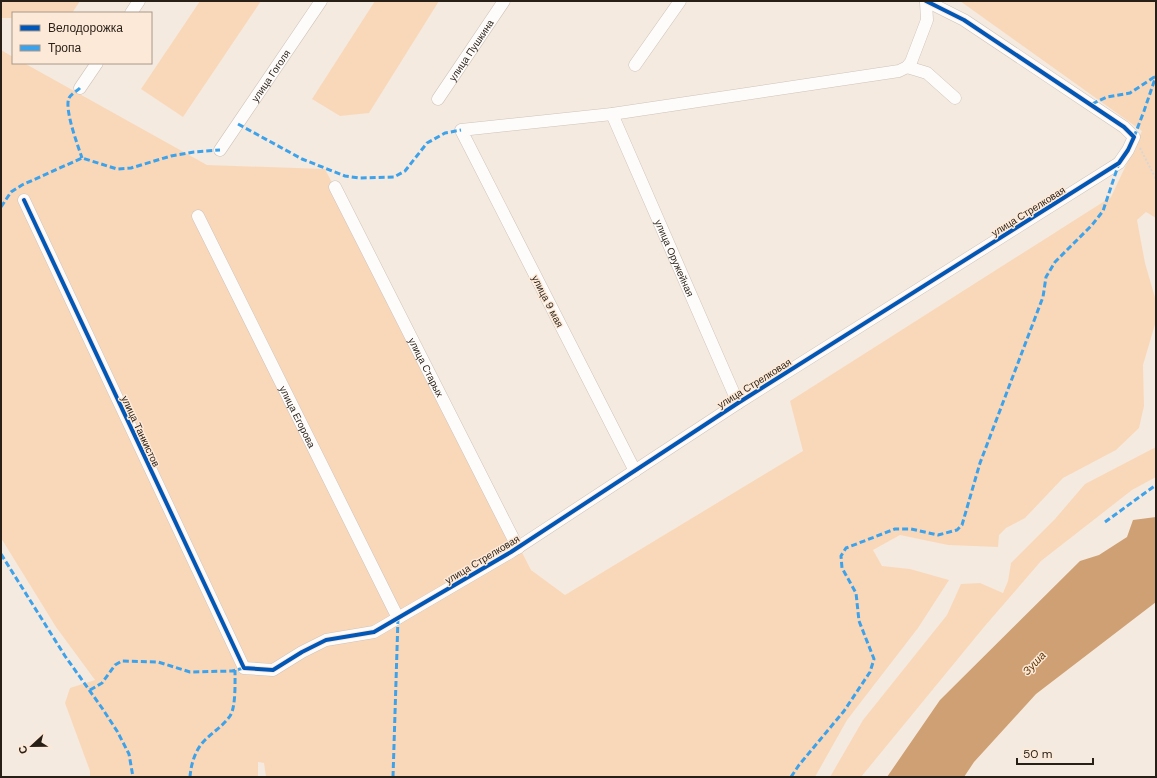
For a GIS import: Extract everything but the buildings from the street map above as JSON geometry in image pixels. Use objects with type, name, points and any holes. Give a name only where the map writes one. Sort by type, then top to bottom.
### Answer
[{"type":"street","points":[[132,12],[139,1]]},
{"type":"street","name":"улица Гоголя","points":[[220,150],[321,1]]},
{"type":"street","name":"улица Пушкина","points":[[438,99],[504,1]]},
{"type":"street","points":[[635,65],[680,1]]},
{"type":"street","points":[[612,114],[899,71],[907,67],[911,62],[927,20],[926,1],[964,20],[1124,127],[1134,137]]},
{"type":"street","points":[[80,88],[96,64]]},
{"type":"street","points":[[907,67],[927,73],[955,98]]},
{"type":"street","name":"улица 9 мая","points":[[612,114],[461,130],[635,471]]},
{"type":"street","name":"улица Оружейная","points":[[612,114],[738,402]]},
{"type":"street","name":"улица Стрелковая","points":[[244,668],[273,670],[302,652],[326,640],[374,632],[518,548],[738,402],[1119,163],[1128,150],[1134,137]]},
{"type":"street","name":"улица Старых","points":[[335,187],[518,548]]},
{"type":"street","name":"улица Танкистов","points":[[24,200],[244,668]]},
{"type":"street","name":"улица Егорова","points":[[198,216],[398,618]]},
{"type":"path","points":[[1134,137],[1148,160],[1156,178]]},
{"type":"shaded area","points":[[1,1],[80,1],[73,12],[12,12],[12,18],[1,18]]},
{"type":"shaded area","points":[[200,1],[261,1],[183,117],[141,89]]},
{"type":"shaded area","points":[[375,1],[439,1],[369,113],[340,116],[312,99]]},
{"type":"shaded area","points":[[960,1],[1156,1],[1156,218],[1146,212],[1137,220],[1145,263],[1156,301],[1156,321],[1143,365],[1144,406],[1139,428],[1116,450],[1063,478],[1025,518],[1006,528],[999,535],[998,547],[948,545],[900,535],[873,550],[882,566],[910,569],[949,580],[918,628],[847,720],[815,777],[266,777],[264,763],[258,762],[258,777],[90,777],[90,771],[65,703],[70,688],[95,680],[56,627],[1,538],[1,50],[12,56],[12,64],[26,64],[207,165],[325,169],[531,570],[565,595],[803,451],[790,401],[1111,197],[1142,131]]},
{"type":"shaded area","points":[[1156,447],[1156,477],[1132,490],[1041,561],[984,627],[861,777],[830,777],[863,720],[947,615],[961,584],[980,583],[1003,593],[1008,581],[1011,563],[1055,519],[1085,484]]},
{"type":"water","name":"Зуша","points":[[1156,517],[1156,602],[1036,694],[974,762],[964,777],[887,777],[940,700],[1080,561],[1099,555],[1127,537],[1133,520]]},
{"type":"marked path","points":[[1092,104],[1107,97],[1130,93],[1156,76]]},
{"type":"marked path","points":[[1134,137],[1156,76]]},
{"type":"marked path","points":[[80,88],[69,98],[68,110],[82,158]]},
{"type":"marked path","points":[[238,124],[302,159],[345,176],[359,178],[394,177],[405,171],[427,143],[445,133],[461,130]]},
{"type":"marked path","points":[[1,207],[11,192],[22,185],[82,158],[117,169],[131,168],[171,156],[220,150]]},
{"type":"marked path","points":[[791,777],[799,765],[844,711],[870,672],[874,659],[859,621],[856,593],[842,568],[841,556],[846,548],[895,529],[911,529],[938,535],[957,530],[962,525],[980,463],[1043,297],[1046,277],[1055,262],[1092,225],[1103,211],[1119,163]]},
{"type":"marked path","points":[[1105,522],[1156,485]]},
{"type":"marked path","points":[[1,554],[65,656],[117,731],[129,754],[133,777]]},
{"type":"marked path","points":[[393,777],[398,618]]},
{"type":"marked path","points":[[90,690],[102,683],[115,665],[122,661],[158,662],[190,672],[232,671],[244,668]]},
{"type":"marked path","points":[[190,777],[191,767],[199,748],[205,740],[224,723],[232,712],[235,694],[235,670]]},
{"type":"cycle path","points":[[24,200],[244,668],[273,670],[302,652],[326,640],[374,632],[511,552],[738,403],[1119,163],[1128,150],[1134,137],[1124,127],[964,20],[926,1]]}]
